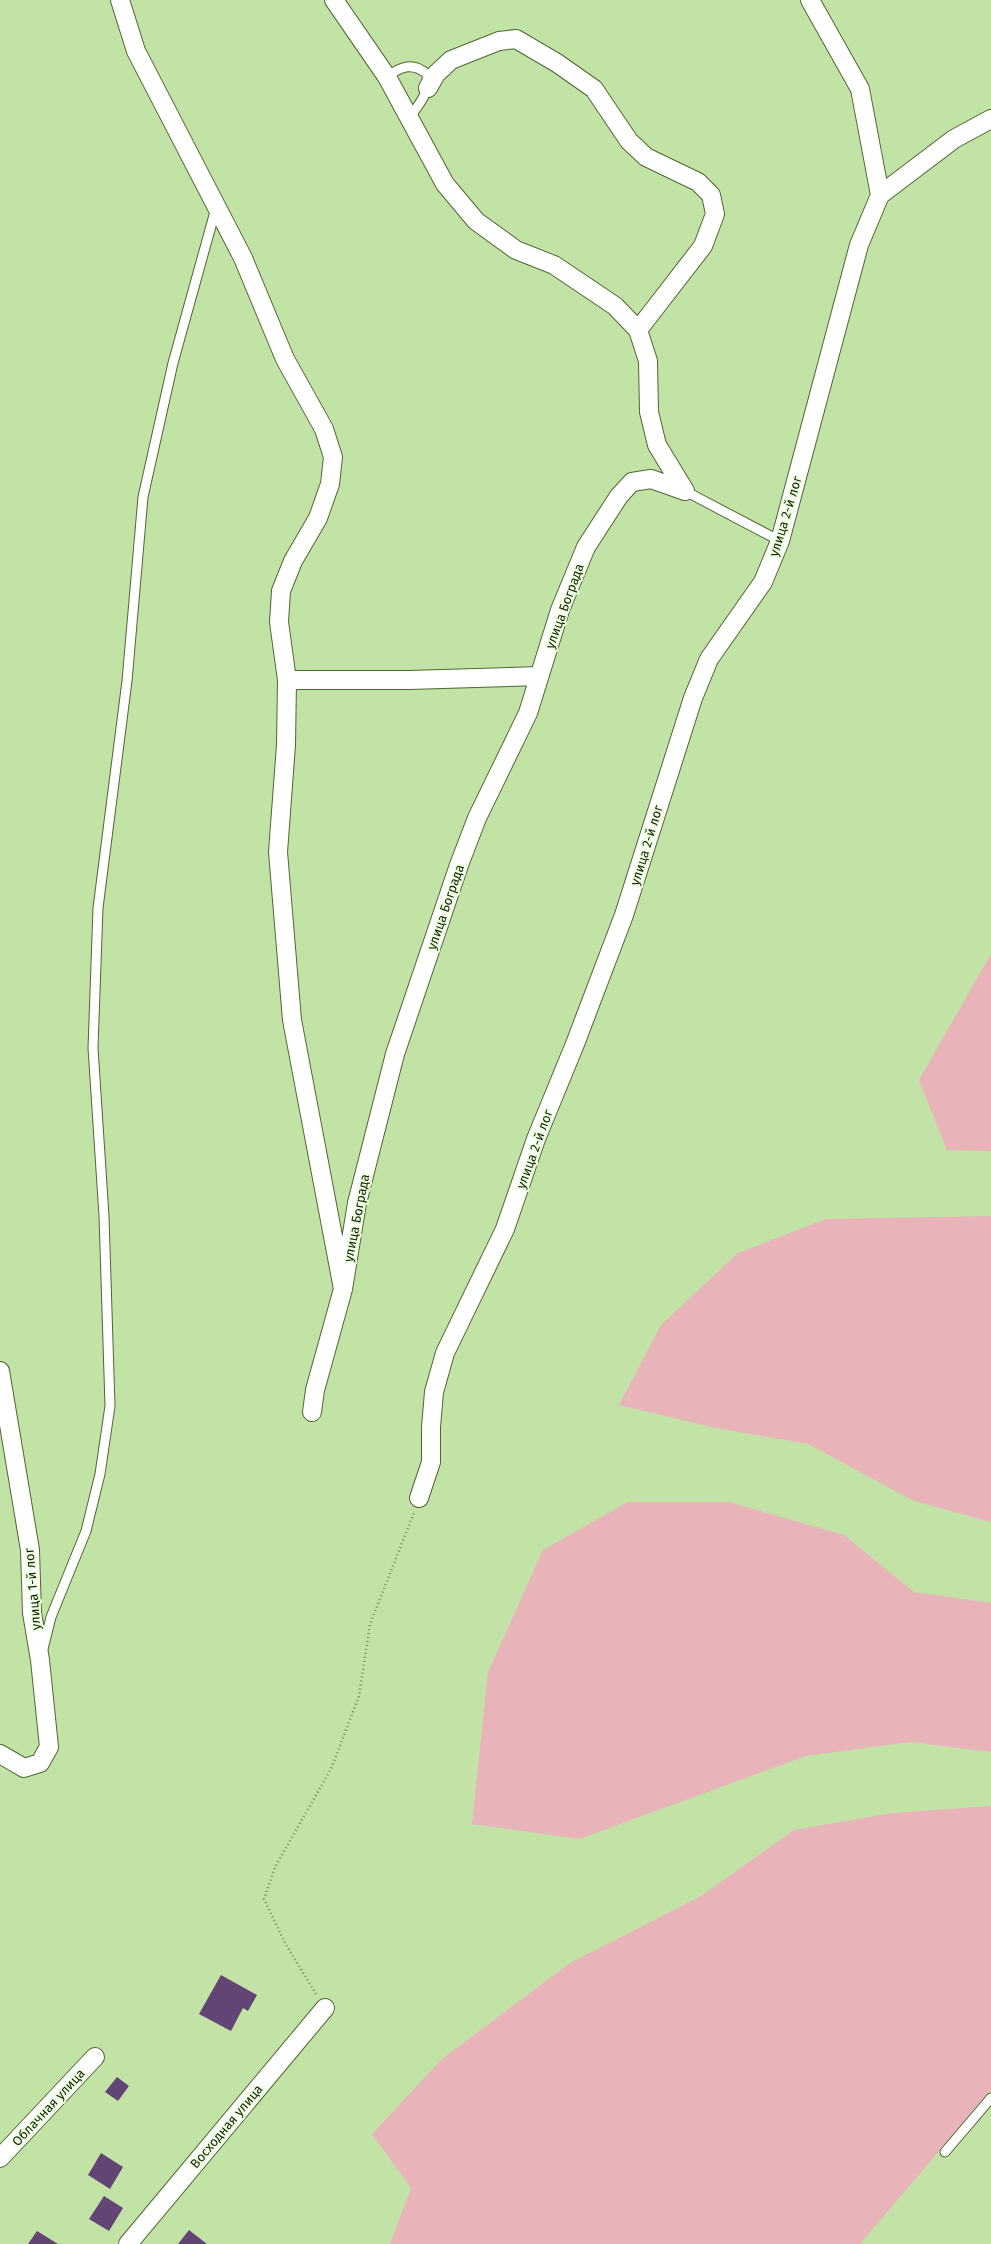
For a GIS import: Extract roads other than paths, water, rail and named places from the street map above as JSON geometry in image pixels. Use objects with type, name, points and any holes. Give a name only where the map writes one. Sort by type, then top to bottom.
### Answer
[{"type":"street","points":[[120,0],[136,51],[243,258],[285,359],[324,429],[333,457],[330,484],[318,518],[293,561],[281,591],[279,622],[287,680],[286,745],[278,852],[292,1020],[343,1289]]},
{"type":"street","points":[[334,0],[387,77],[445,184],[476,222],[516,250],[554,265],[615,306],[638,330],[648,361],[649,412],[657,445],[685,491]]},
{"type":"street","points":[[810,0],[860,89],[880,195],[954,139],[991,119]]},
{"type":"street","points":[[428,88],[436,74],[451,60],[499,41],[516,39],[557,63],[594,89],[629,141],[646,157],[698,182],[711,195],[715,214],[702,246],[638,330]]},
{"type":"street","name":"улица 2-й лог","points":[[420,1498],[431,1462],[431,1427],[434,1392],[445,1353],[505,1229],[536,1138],[575,1044],[624,915],[693,698],[708,659],[763,582],[780,540],[858,245],[880,195]]},
{"type":"street","name":"улица Бограда","points":[[312,1412],[315,1390],[343,1289],[358,1203],[395,1054],[459,864],[477,818],[528,713],[560,610],[586,547],[619,496],[632,482],[651,479],[685,491]]},
{"type":"street","points":[[287,680],[409,680],[539,676]]},
{"type":"street","name":"улица 1-й лог","points":[[0,1371],[30,1550],[32,1613],[40,1660],[49,1747],[40,1763],[24,1768],[0,1754]]},
{"type":"street","name":"Восходная улица","points":[[128,2244],[325,2008]]},
{"type":"street","name":"Облачная улица","points":[[0,2158],[95,2057]]},
{"type":"lane","points":[[387,77],[397,69],[408,66],[418,67],[427,74],[428,88],[421,102],[409,118]]},
{"type":"lane","points":[[40,1660],[51,1618],[86,1531],[100,1474],[110,1406],[104,1216],[93,1048],[98,908],[127,681],[143,497],[173,363],[216,207]]},
{"type":"lane","points":[[685,491],[780,540]]},
{"type":"lane","points":[[945,2152],[991,2098]]}]
